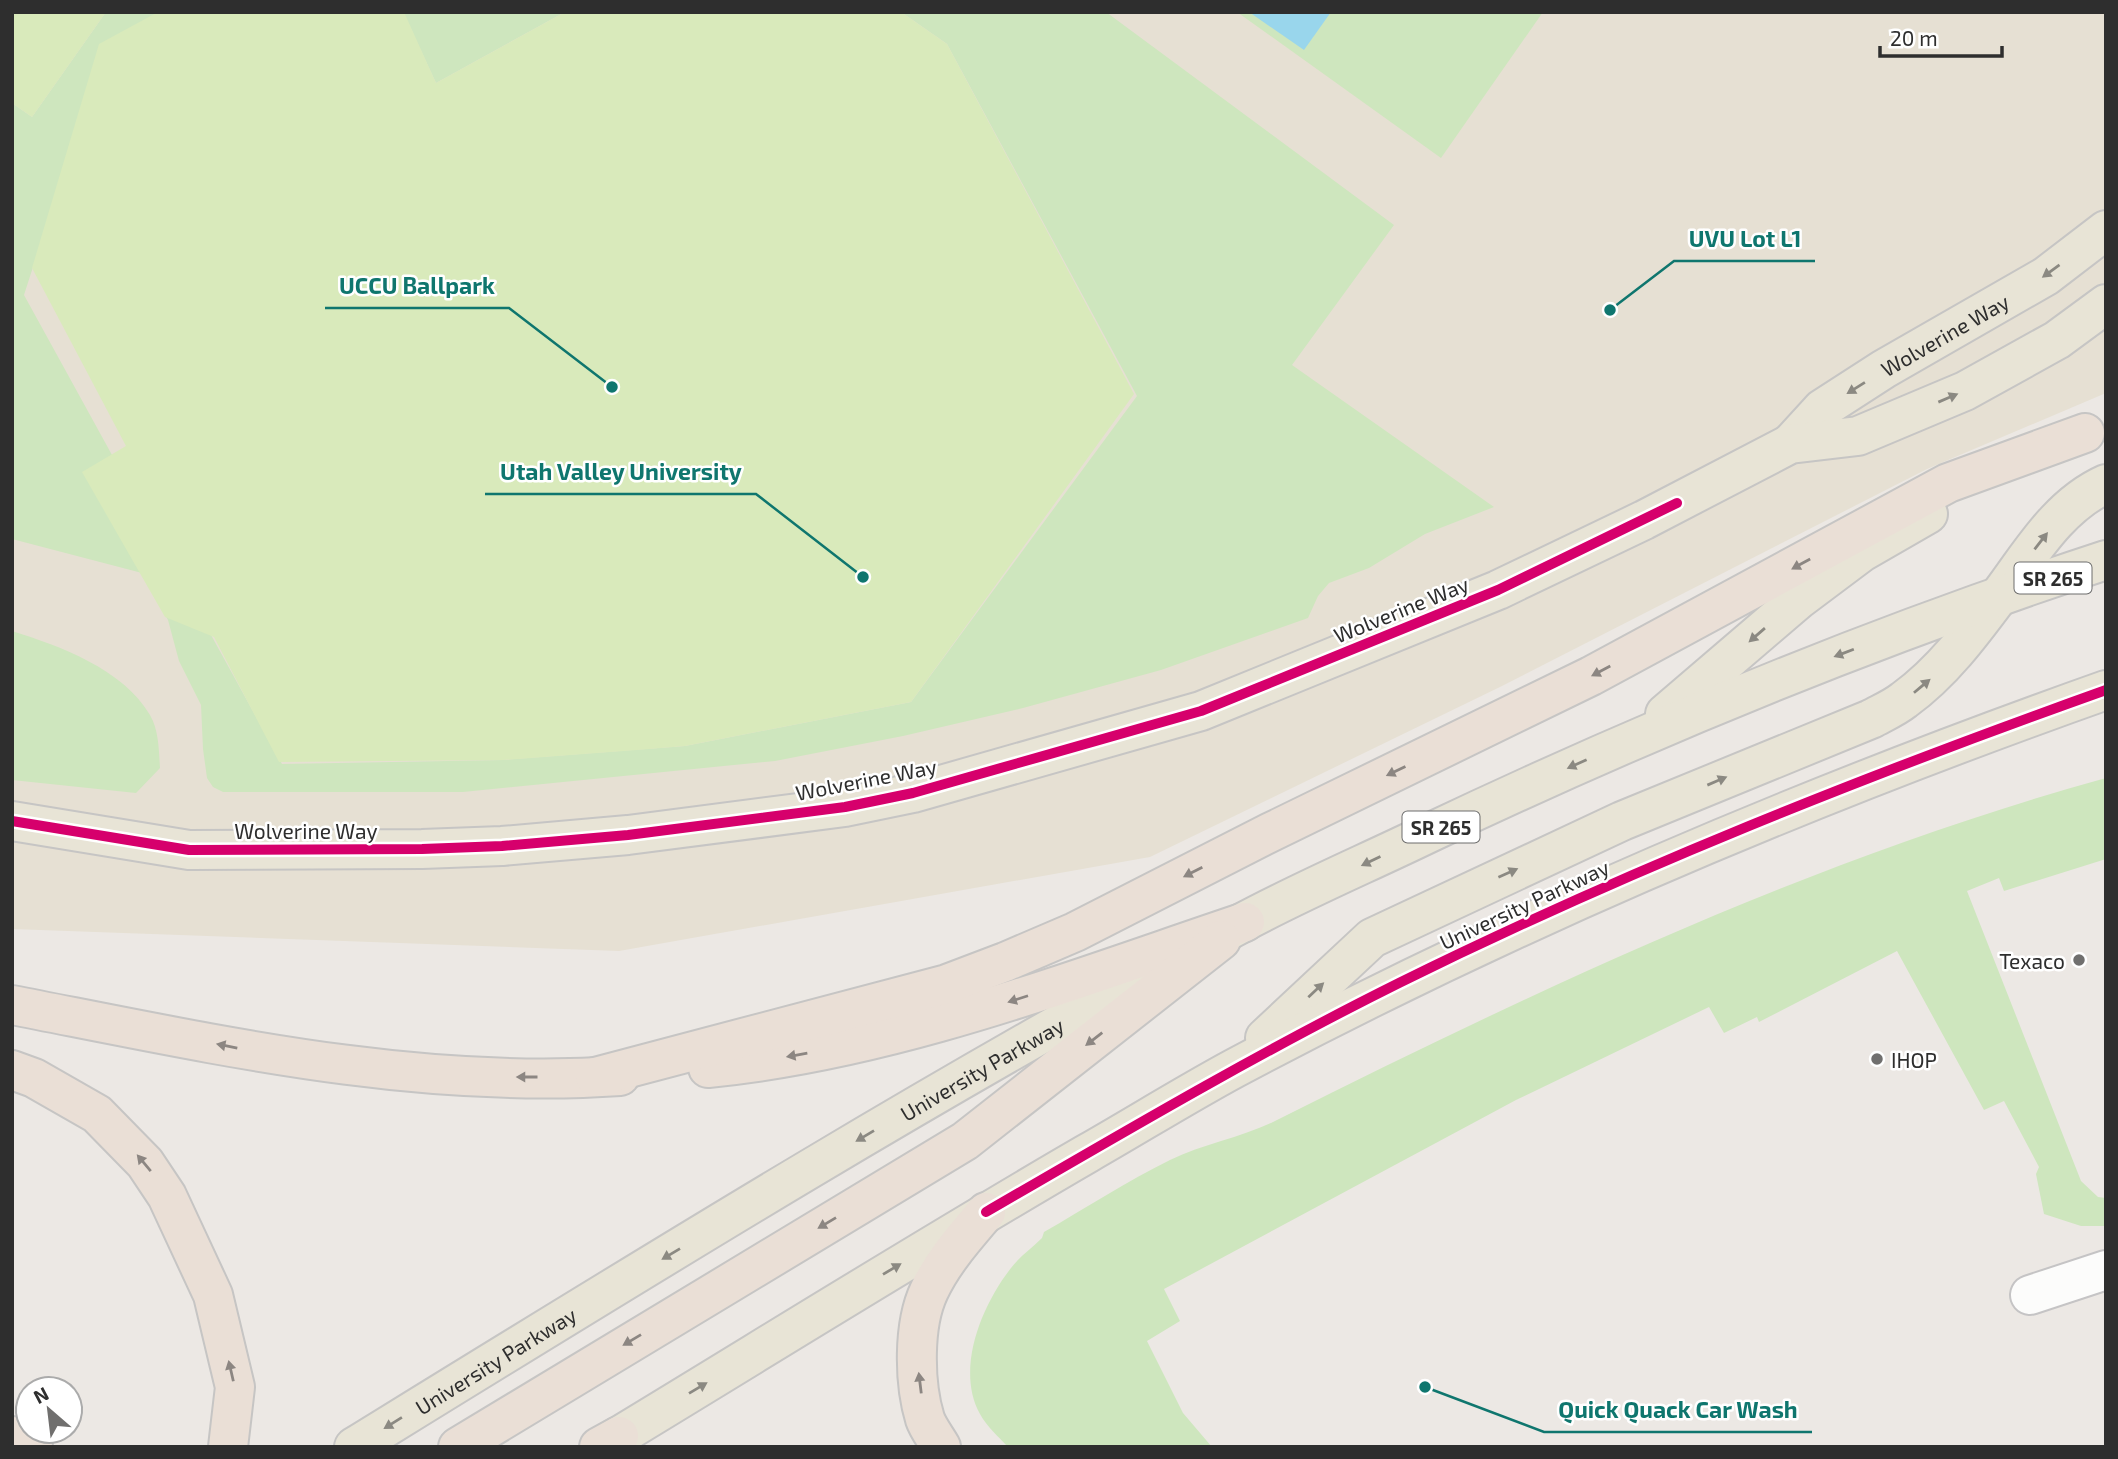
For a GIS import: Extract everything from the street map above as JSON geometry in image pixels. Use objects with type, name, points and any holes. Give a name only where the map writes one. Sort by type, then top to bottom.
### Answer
[{"type":"highway","points":[[595,1077],[947,984],[1075,932],[1271,832],[1591,676],[1948,483],[2095,430]]},
{"type":"highway","points":[[12,1005],[294,1059],[466,1077],[595,1077],[741,1065],[905,1031],[968,1015],[1245,922]]},
{"type":"highway","points":[[458,1447],[965,1141],[1245,922]]},
{"type":"highway","points":[[12,1070],[34,1078],[97,1114],[145,1163],[167,1196],[214,1295],[235,1387],[229,1443]]},
{"type":"highway","points":[[941,1447],[925,1420],[918,1377],[918,1334],[928,1293],[948,1256],[986,1212]]},
{"type":"highway","points":[[12,1436],[33,1447]]},
{"type":"main road","name":"Wolverine Way","points":[[12,821],[189,850],[502,846],[628,835],[845,807],[913,793],[1201,711],[1498,590],[1644,520],[1790,444],[1822,409],[1884,369],[2046,276],[2106,230]]},
{"type":"main road","name":"Wolverine Way","points":[[1790,444],[1858,436],[1965,391],[2057,340],[2106,304]]},
{"type":"main road","points":[[1639,736],[1798,600],[1863,552],[1955,498],[2095,430]]},
{"type":"main road","points":[[1231,1070],[1372,938],[1609,827],[1871,719],[1903,701],[1933,676],[2000,595],[2046,533],[2070,507],[2106,484]]},
{"type":"main road","name":"University Parkway","points":[[354,1447],[936,1093],[1245,922],[1508,795],[1639,736],[1817,664],[2000,595],[2106,561]]},
{"type":"main road","name":"University Parkway","points":[[606,1443],[986,1212],[1231,1070],[1400,983],[1595,892],[1768,817],[1953,744],[2106,690]]},
{"type":"street","points":[[2031,1295],[2106,1270]]},
{"type":"shaded area","points":[[12,12],[2106,12],[2106,393],[1927,469],[1502,686],[1150,857],[619,951],[12,929]]},
{"type":"green space","points":[[12,12],[106,12],[32,117],[12,103]]},
{"type":"green space","points":[[106,12],[162,12],[52,208],[24,295],[282,764],[503,760],[685,746],[911,702],[1137,396],[947,44],[901,12],[1106,12],[1394,225],[1292,365],[1494,507],[1425,534],[1369,568],[1329,583],[1318,596],[1308,618],[1161,670],[1023,708],[903,736],[775,761],[463,792],[223,792],[213,787],[207,778],[201,705],[179,661],[168,620],[142,573],[12,539],[12,103],[32,117]]},
{"type":"green space","points":[[158,12],[404,12],[436,83],[565,12],[901,12],[947,44],[1134,394],[911,702],[685,746],[503,760],[279,762],[214,637],[165,617],[82,472],[126,446],[32,268],[99,44]]},
{"type":"green space","points":[[403,12],[565,12],[436,83]]},
{"type":"green space","points":[[1237,12],[1543,12],[1441,158]]},
{"type":"green space","points":[[12,631],[89,661],[124,685],[138,699],[155,727],[160,768],[136,793],[12,780]]},
{"type":"green space","points":[[2106,778],[2106,859],[2004,891],[1999,878],[1967,891],[2081,1181],[2098,1197],[2106,1198],[2106,1226],[2081,1226],[2044,1214],[2036,1174],[2039,1167],[2004,1101],[1984,1110],[1897,951],[1759,1022],[1757,1017],[1724,1033],[1709,1007],[1516,1100],[1164,1289],[1180,1321],[1147,1341],[1183,1413],[1212,1447],[1008,1447],[980,1414],[973,1396],[971,1358],[982,1319],[1000,1283],[1018,1260],[1042,1238],[1044,1232],[1138,1177],[1183,1154],[1253,1131],[1480,1020],[1684,928],[1892,846],[1998,810]]},
{"type":"water","points":[[1249,12],[1331,12],[1304,50]]},
{"type":"cycle path","points":[[12,821],[189,850],[422,849],[502,846],[628,835],[845,807],[913,793],[1201,711],[1498,590],[1677,503]]},
{"type":"cycle path","points":[[986,1212],[1294,1037],[1485,941],[1748,826],[1926,756],[2106,690]]},
{"type":"place","name":"UVU Lot L1","points":[[1610,310]]},
{"type":"place","name":"UCCU Ballpark","points":[[612,387]]},
{"type":"place","name":"Utah Valley University","points":[[863,577]]},
{"type":"place","name":"Texaco","points":[[2079,960]]},
{"type":"place","name":"IHOP","points":[[1877,1059]]},
{"type":"place","name":"Quick Quack Car Wash","points":[[1425,1387]]}]
